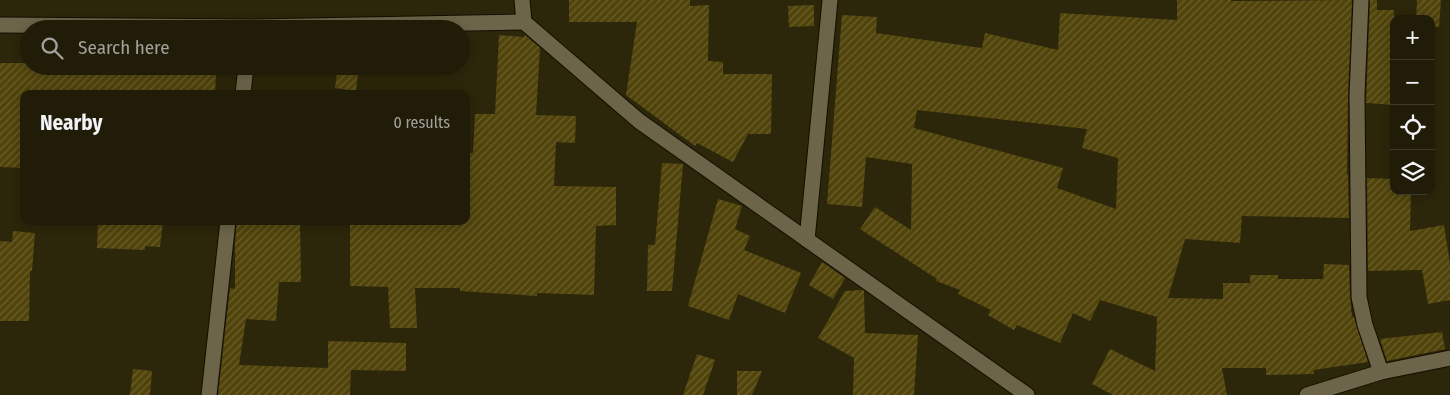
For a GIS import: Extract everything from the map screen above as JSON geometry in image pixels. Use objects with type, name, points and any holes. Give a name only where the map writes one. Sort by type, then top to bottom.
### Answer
[{"type":"street","points":[[522,0],[524,22]]},
{"type":"street","points":[[807,240],[830,0]]},
{"type":"street","points":[[1361,0],[1357,95],[1359,297],[1365,325],[1381,372]]},
{"type":"street","points":[[470,23],[524,22],[640,121],[1027,395]]},
{"type":"street","points":[[0,24],[20,24]]},
{"type":"street","points":[[243,90],[245,75]]},
{"type":"street","points":[[209,395],[228,225]]},
{"type":"street","points":[[1307,395],[1381,372],[1450,358]]},
{"type":"building","points":[[569,0],[690,0],[690,6],[709,5],[708,61],[723,62],[723,74],[772,74],[771,134],[748,134],[733,162],[697,143],[695,146],[626,95],[637,22],[569,22]]},
{"type":"building","points":[[1177,0],[1352,0],[1348,95],[1347,175],[1349,218],[1242,216],[1240,243],[1185,239],[1168,298],[1223,299],[1223,283],[1250,283],[1250,275],[1278,275],[1278,279],[1323,279],[1324,264],[1349,265],[1352,317],[1354,317],[1368,362],[1314,370],[1314,374],[1266,375],[1266,368],[1222,368],[1227,395],[1113,395],[1092,384],[1110,349],[1155,371],[1157,317],[1100,300],[1090,321],[1073,313],[1060,343],[1017,325],[1014,330],[988,315],[991,310],[958,294],[960,290],[936,281],[937,279],[860,229],[875,207],[911,230],[912,164],[866,157],[862,207],[827,204],[842,15],[877,17],[876,33],[982,48],[985,33],[1058,50],[1060,13],[1177,20]],"holes":[[[917,110],[1087,129],[1082,148],[1118,158],[1116,209],[1057,188],[1063,168],[914,128]]]},
{"type":"building","points":[[1370,0],[1377,0],[1377,10],[1394,10],[1394,15],[1390,15],[1390,105],[1366,103]]},
{"type":"building","points":[[1417,0],[1441,0],[1439,27],[1435,26],[1435,15],[1416,15]]},
{"type":"building","points":[[814,5],[814,26],[789,27],[788,6]]},
{"type":"building","points":[[499,35],[524,37],[525,35],[540,48],[536,115],[576,116],[575,143],[556,142],[554,186],[616,187],[616,225],[596,226],[594,295],[537,293],[537,296],[460,291],[460,288],[415,288],[417,328],[390,328],[388,287],[350,286],[350,225],[470,225],[470,153],[473,153],[475,114],[495,114]]},
{"type":"building","points":[[0,63],[20,63],[20,75],[216,75],[215,90],[20,90],[20,168],[0,167]]},
{"type":"building","points":[[337,75],[358,75],[356,90],[335,88]]},
{"type":"building","points":[[662,163],[683,164],[672,291],[647,291],[648,245],[655,245]]},
{"type":"building","points":[[1367,178],[1390,179],[1390,195],[1411,195],[1410,231],[1444,225],[1450,264],[1450,300],[1428,304],[1422,270],[1368,271]]},
{"type":"building","points":[[718,199],[742,206],[735,229],[750,236],[744,250],[801,273],[785,313],[738,294],[729,320],[688,306]]},
{"type":"building","points":[[98,225],[163,225],[160,247],[145,246],[145,250],[97,248]]},
{"type":"building","points":[[237,225],[300,225],[301,282],[279,282],[276,321],[246,319],[239,365],[328,368],[328,341],[406,343],[406,371],[351,370],[350,395],[218,395],[230,288],[235,289]]},
{"type":"building","points":[[13,231],[35,233],[32,271],[30,271],[29,321],[0,321],[0,241],[12,242]]},
{"type":"building","points":[[822,262],[845,278],[833,299],[809,285]]},
{"type":"building","points":[[863,290],[865,333],[918,335],[914,395],[853,395],[854,358],[818,338],[845,291]]},
{"type":"building","points":[[1442,332],[1445,349],[1387,361],[1380,339]]},
{"type":"building","points":[[697,354],[715,360],[703,395],[683,395]]},
{"type":"building","points":[[133,369],[152,371],[150,395],[130,395]]},
{"type":"building","points":[[737,371],[762,371],[752,395],[737,395]]}]
